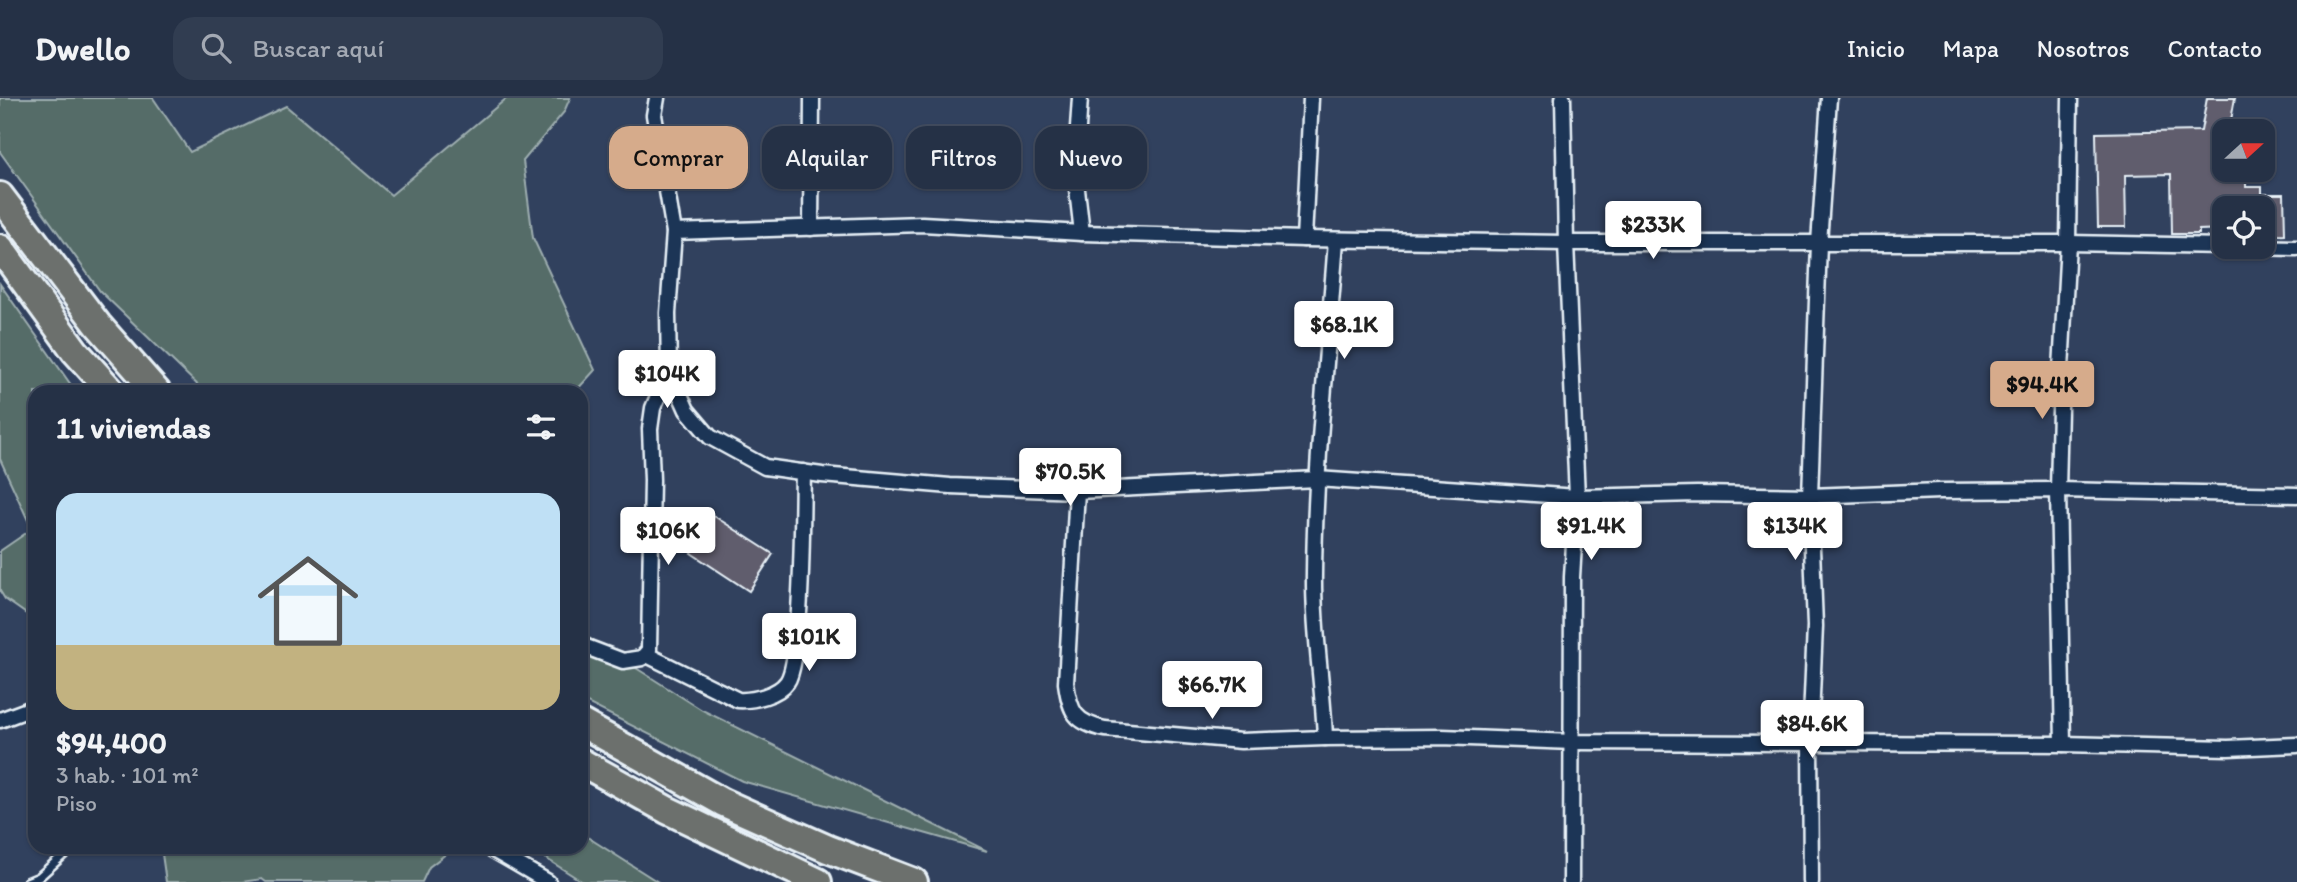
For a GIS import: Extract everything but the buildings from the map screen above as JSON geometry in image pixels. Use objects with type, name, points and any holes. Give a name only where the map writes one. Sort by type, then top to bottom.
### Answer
[{"type":"highway","points":[[0,196],[98,325],[151,385]]},
{"type":"highway","points":[[0,248],[75,351],[105,385]]},
{"type":"highway","points":[[588,727],[722,802],[828,849],[915,882]]},
{"type":"highway","points":[[588,766],[667,810],[818,882]]},
{"type":"street","points":[[657,98],[654,115],[674,232],[668,313],[669,370],[687,410],[710,437],[765,467],[950,486],[1077,491],[1318,479],[1577,498],[2058,490],[2297,495]]},
{"type":"street","points":[[811,228],[812,98]]},
{"type":"street","points":[[1080,98],[1075,172],[1082,233]]},
{"type":"street","points":[[1304,239],[1311,98]]},
{"type":"street","points":[[1563,98],[1577,498],[1572,577],[1571,882]]},
{"type":"street","points":[[1811,882],[1810,742],[1815,626],[1810,496],[1819,243],[1829,98]]},
{"type":"street","points":[[2063,744],[2058,490],[2068,243],[2070,98]]},
{"type":"street","points":[[674,232],[922,225],[1082,233],[1336,240],[2212,246]]},
{"type":"street","points":[[1325,738],[1314,604],[1318,479],[1336,240]]},
{"type":"street","points":[[2275,248],[2297,248]]},
{"type":"street","points":[[588,648],[623,661],[642,659],[647,655],[652,480],[650,429],[653,408],[669,370]]},
{"type":"street","points":[[647,655],[738,700],[760,698],[788,682],[794,664],[800,597],[803,472]]},
{"type":"street","points":[[1077,491],[1066,683],[1069,704],[1077,718],[1087,726],[1241,741],[1442,737],[1573,742],[2063,744],[2228,748],[2297,745]]},
{"type":"street","points":[[0,720],[28,710]]},
{"type":"street","points":[[500,854],[548,882]]},
{"type":"lane","points":[[27,882],[39,877],[64,854]]},
{"type":"green space","points":[[0,98],[153,98],[190,152],[286,106],[391,195],[507,98],[570,98],[564,112],[523,161],[533,238],[595,370],[581,385],[198,385],[100,291],[0,152]]},
{"type":"green space","points":[[0,284],[71,385],[28,385],[28,520],[0,459]]},
{"type":"green space","points":[[28,532],[28,615],[5,599],[0,591],[0,551]]},
{"type":"green space","points":[[588,637],[702,710],[987,851],[742,781],[588,704]]},
{"type":"green space","points":[[588,837],[658,882],[583,882],[539,854],[588,854]]},
{"type":"green space","points":[[162,854],[446,854],[429,867],[422,882],[266,882],[262,879],[242,882],[166,882]]}]
